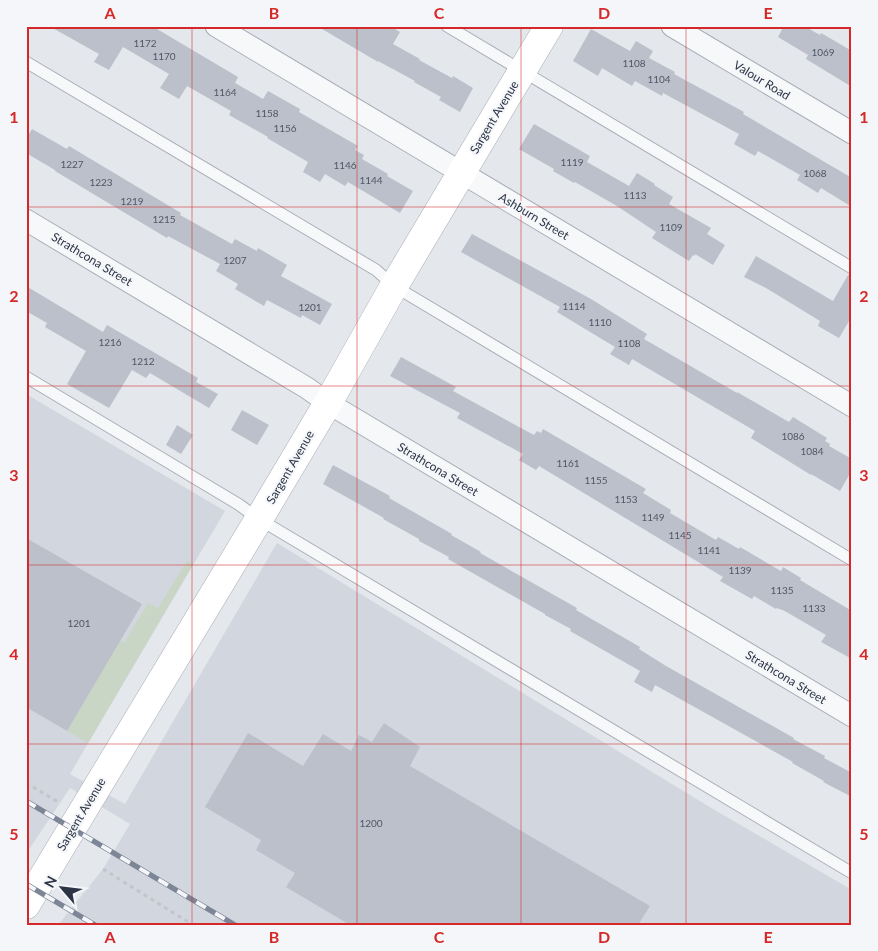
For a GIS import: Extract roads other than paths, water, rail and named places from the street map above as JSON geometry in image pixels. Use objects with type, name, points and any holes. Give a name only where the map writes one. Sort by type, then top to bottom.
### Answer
[{"type":"main road","name":"Sargent Avenue","points":[[26,905],[259,519],[328,403],[394,286],[549,26]]},
{"type":"street","name":"Ashburn Street","points":[[216,26],[852,406]]},
{"type":"street","name":"Valour Road","points":[[672,26],[852,133]]},
{"type":"street","name":"Strathcona Street","points":[[26,220],[852,716]]},
{"type":"lane","points":[[447,26],[852,268]]},
{"type":"lane","points":[[26,62],[376,270],[394,286],[852,560]]},
{"type":"lane","points":[[26,377],[238,504],[259,519],[852,873]]},
{"type":"railway","points":[[26,801],[235,925]]},
{"type":"railway","points":[[26,884],[95,925]]}]
